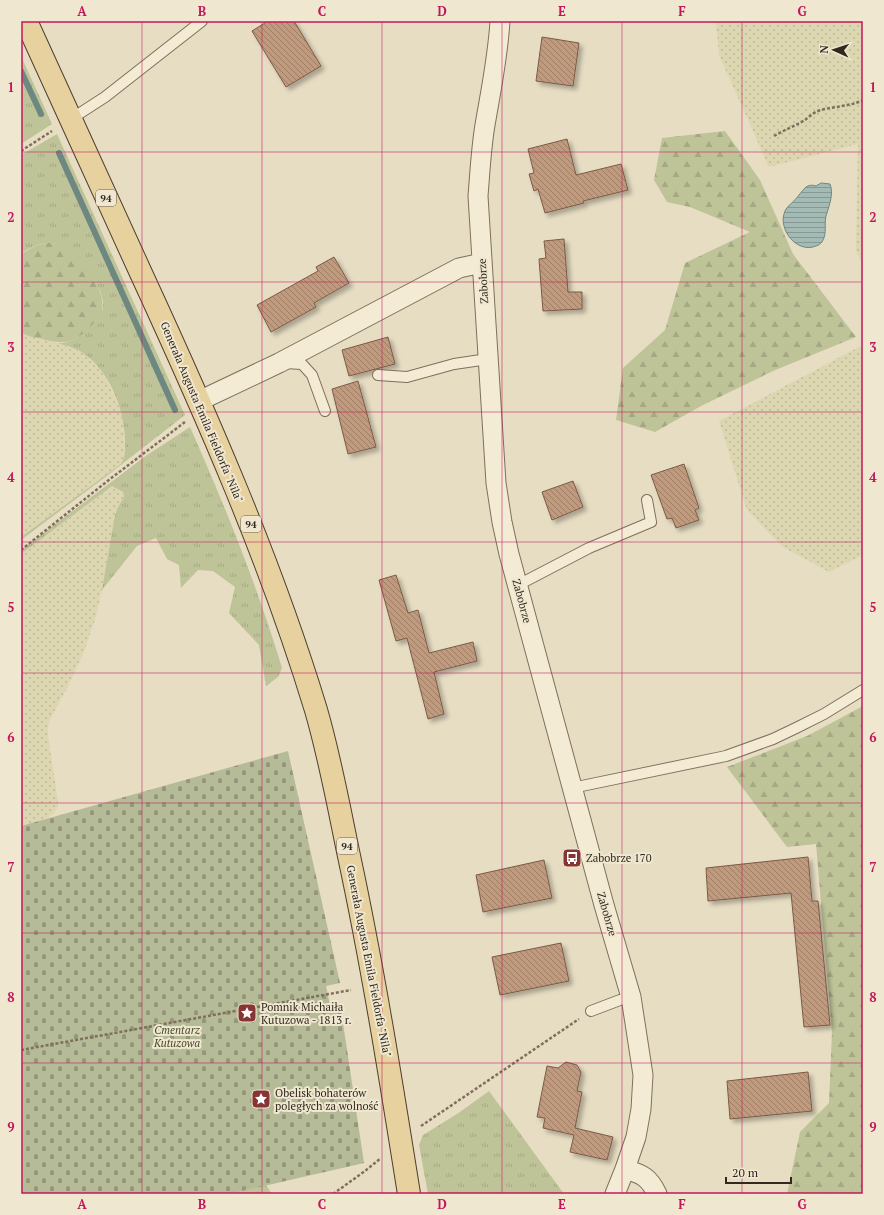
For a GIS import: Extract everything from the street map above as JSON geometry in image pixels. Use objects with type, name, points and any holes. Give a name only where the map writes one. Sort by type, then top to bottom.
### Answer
[{"type":"main road","name":"Generała Augusta Emila Fieldorfa \"Nila\"","points":[[26,21],[201,405],[277,591],[317,715],[329,762],[364,925],[409,1194]]},
{"type":"street","name":"Zabobrze","points":[[500,21],[495,74],[485,126],[478,196],[496,483],[502,522],[518,585],[604,905],[631,997],[643,1075],[641,1109],[636,1136],[615,1194]]},
{"type":"street","points":[[201,405],[459,268],[482,263]]},
{"type":"street","points":[[625,1169],[643,1174],[654,1188],[656,1194]]},
{"type":"lane","points":[[71,119],[105,97],[202,21]]},
{"type":"lane","points":[[378,375],[407,377],[454,364],[488,359]]},
{"type":"lane","points":[[279,363],[302,364],[312,375],[325,411]]},
{"type":"lane","points":[[518,585],[589,548],[651,522],[647,500]]},
{"type":"lane","points":[[572,788],[726,756],[773,739],[796,728],[824,714],[863,690]]},
{"type":"lane","points":[[591,1011],[631,997]]},
{"type":"path","points":[[774,136],[816,112],[833,107],[855,104],[863,100]]},
{"type":"path","points":[[21,151],[71,119]]},
{"type":"path","points":[[21,550],[201,405]]},
{"type":"path","points":[[21,1050],[352,990]]},
{"type":"path","points":[[333,1194],[365,1171],[400,1141],[591,1011]]},
{"type":"shaded area","points":[[716,21],[863,21],[863,265],[856,251],[858,144],[769,167],[719,55]]},
{"type":"shaded area","points":[[21,333],[76,349],[86,355],[99,368],[108,382],[119,407],[123,421],[125,456],[121,464],[21,537]]},
{"type":"shaded area","points":[[863,345],[863,555],[829,572],[783,547],[747,510],[719,421]]},
{"type":"shaded area","points":[[112,486],[123,492],[124,497],[117,509],[114,520],[102,590],[95,620],[83,654],[49,722],[48,736],[58,806],[55,812],[48,818],[21,826],[21,554]]},
{"type":"green space","points":[[21,56],[52,124],[21,144]]},
{"type":"green space","points":[[725,131],[760,180],[793,254],[856,337],[773,371],[701,406],[655,432],[616,420],[623,368],[665,330],[685,263],[750,232],[690,207],[667,202],[654,180],[662,138]]},
{"type":"green space","points":[[57,134],[185,415],[108,475],[21,540],[21,537],[121,464],[125,452],[124,429],[119,405],[115,394],[103,373],[84,353],[56,343],[68,342],[80,336],[100,314],[103,303],[97,283],[82,262],[66,247],[48,243],[38,245],[21,254],[21,155]]},
{"type":"green space","points":[[46,243],[57,243],[71,249],[92,274],[101,294],[103,303],[102,311],[99,317],[85,332],[69,342],[50,341],[21,333],[21,254],[35,246]]},
{"type":"green space","points":[[190,427],[240,546],[262,606],[282,668],[278,677],[266,686],[259,645],[229,613],[235,587],[213,571],[198,570],[181,588],[179,565],[167,559],[156,538],[137,546],[102,590],[114,520],[117,509],[124,497],[123,492],[112,486],[21,554],[21,550],[147,455]]},
{"type":"green space","points":[[863,706],[863,1194],[787,1194],[800,1132],[829,1103],[832,1032],[816,844],[787,847],[727,767],[807,736]]},
{"type":"green space","name":"Cmentarz Kutuzowa","points":[[288,751],[340,983],[326,986],[330,1005],[340,1003],[364,1163],[229,1194],[21,1194],[21,826]]},
{"type":"green space","points":[[489,1091],[564,1194],[428,1194],[419,1145],[423,1135],[457,1114]]},
{"type":"green space","points":[[266,1185],[272,1194],[229,1194]]},
{"type":"water","points":[[821,183],[830,184],[831,200],[825,219],[825,231],[822,242],[817,246],[809,248],[796,243],[790,238],[786,232],[783,218],[787,207],[806,187],[810,185],[816,186]]},
{"type":"building","points":[[268,21],[294,21],[321,66],[286,87],[252,31]]},
{"type":"building","points":[[542,37],[579,43],[573,86],[536,81]]},
{"type":"building","points":[[567,139],[576,175],[621,164],[628,190],[583,201],[584,203],[545,213],[538,189],[534,191],[529,174],[534,173],[528,149]]},
{"type":"building","points":[[564,239],[568,292],[582,292],[582,309],[543,311],[539,259],[546,258],[544,241]]},
{"type":"building","points":[[334,257],[349,283],[314,303],[316,307],[271,332],[257,305],[318,271],[316,267]]},
{"type":"building","points":[[388,337],[395,364],[349,376],[342,350]]},
{"type":"building","points":[[358,381],[376,447],[348,454],[332,389]]},
{"type":"building","points":[[684,464],[699,508],[695,510],[699,520],[676,528],[672,518],[667,519],[651,475]]},
{"type":"building","points":[[573,481],[583,507],[552,520],[542,492]]},
{"type":"building","points":[[396,575],[408,613],[418,610],[429,653],[473,642],[477,661],[434,672],[444,714],[428,719],[407,638],[396,641],[379,580]]},
{"type":"building","points":[[808,857],[812,901],[818,901],[830,1025],[804,1027],[791,893],[708,901],[706,868]]},
{"type":"building","points":[[544,860],[552,898],[483,912],[476,875]]},
{"type":"building","points":[[561,943],[569,981],[500,995],[492,957]]},
{"type":"building","points":[[566,1062],[577,1065],[581,1072],[577,1091],[582,1092],[575,1128],[613,1137],[607,1160],[570,1152],[574,1135],[543,1128],[545,1118],[537,1117],[547,1066],[558,1068]]},
{"type":"building","points":[[808,1072],[812,1111],[730,1119],[727,1081]]},
{"type":"waterway","points":[[21,71],[41,114]]},
{"type":"waterway","points":[[59,153],[175,410]]},
{"type":"place","name":"Zabobrze 170","points":[[572,858]]},
{"type":"place","name":"Pomnik Michaiła Kutuzowa - 1813 r.","points":[[247,1013]]},
{"type":"place","name":"Obelisk bohaterów poległych za wolność","points":[[261,1099]]}]
